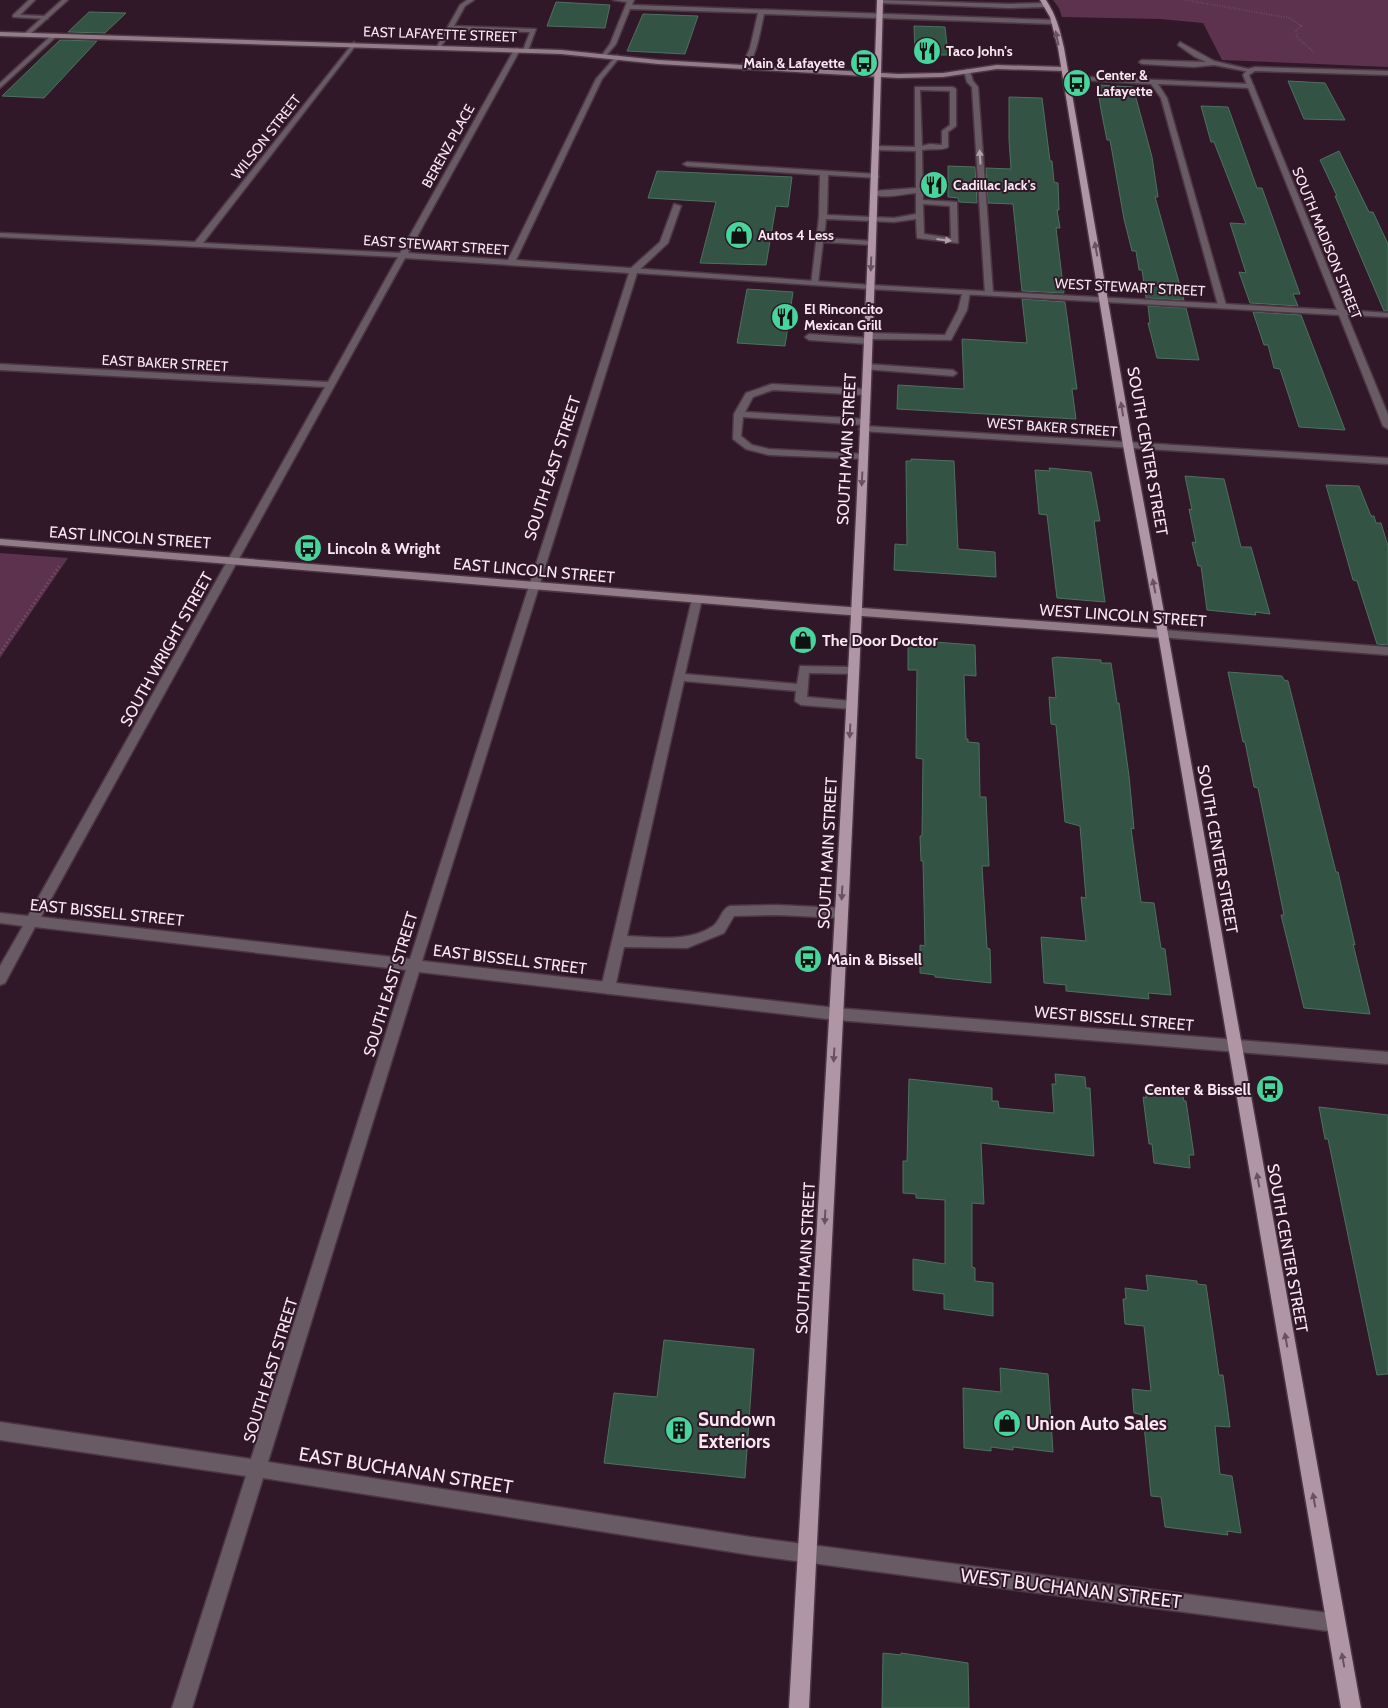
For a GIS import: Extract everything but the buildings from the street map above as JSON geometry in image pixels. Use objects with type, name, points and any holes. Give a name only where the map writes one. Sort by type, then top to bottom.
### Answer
[{"type":"main road","name":"SOUTH MAIN STREET","points":[[799,1708],[856,612],[875,176],[880,0]]},
{"type":"main road","name":"SOUTH CENTER STREET","points":[[1045,2],[1054,22],[1065,74],[1128,445],[1163,634],[1351,1708]]},
{"type":"street","points":[[32,0],[16,16],[46,18]]},
{"type":"street","points":[[27,34],[64,0]]},
{"type":"street","points":[[438,47],[463,5],[471,0]]},
{"type":"street","points":[[605,55],[613,44],[631,0],[616,0]]},
{"type":"street","points":[[880,0],[1005,6],[1045,2]]},
{"type":"street","points":[[914,2],[915,17]]},
{"type":"street","points":[[1005,6],[1008,21]]},
{"type":"street","points":[[628,7],[1054,22]]},
{"type":"street","points":[[744,68],[754,48],[762,12]]},
{"type":"street","points":[[450,28],[534,30],[526,50]]},
{"type":"street","name":"EAST LAFAYETTE STREET","points":[[0,34],[526,50],[605,55],[658,62],[744,68],[920,77],[1006,67],[1065,74]]},
{"type":"street","points":[[0,86],[55,35]]},
{"type":"street","name":"WILSON STREET","points":[[197,245],[354,44]]},
{"type":"street","points":[[1180,44],[1197,56],[1214,63],[1250,70],[1270,69],[1388,74]]},
{"type":"street","name":"BERENZ PLACE","points":[[401,255],[517,50]]},
{"type":"street","points":[[510,262],[599,79],[617,57]]},
{"type":"street","points":[[1142,62],[1194,65],[1214,63]]},
{"type":"street","name":"SOUTH MADISON STREET","points":[[1250,70],[1246,75],[1388,426]]},
{"type":"street","points":[[967,71],[970,82],[975,87],[989,293]]},
{"type":"street","points":[[1065,74],[1153,82],[1251,86]]},
{"type":"street","points":[[920,202],[954,204],[955,241],[920,236],[917,88],[953,90],[970,82]]},
{"type":"street","points":[[1153,82],[1164,98],[1222,305]]},
{"type":"street","points":[[876,148],[919,149],[930,146],[945,147],[945,131],[953,126],[953,90]]},
{"type":"street","points":[[687,164],[875,176]]},
{"type":"street","points":[[814,283],[823,217],[824,173]]},
{"type":"street","points":[[874,193],[919,190]]},
{"type":"street","points":[[634,270],[664,244],[677,206]]},
{"type":"street","points":[[823,217],[894,220],[920,216]]},
{"type":"street","name":"EAST STEWART STREET","points":[[0,235],[401,255],[870,287]]},
{"type":"street","points":[[820,240],[872,243]]},
{"type":"street","name":"SOUTH WRIGHT STREET","points":[[0,979],[234,560],[241,542],[401,255]]},
{"type":"street","name":"SOUTH EAST STREET","points":[[182,1708],[533,586],[634,270]]},
{"type":"street","name":"WEST STEWART STREET","points":[[870,287],[1388,315]]},
{"type":"street","points":[[809,338],[948,338],[966,302],[966,292]]},
{"type":"street","name":"EAST BAKER STREET","points":[[0,367],[328,386]]},
{"type":"street","points":[[867,367],[953,373]]},
{"type":"street","points":[[863,457],[769,452],[749,447],[736,437],[739,414],[749,395],[772,387],[866,392]]},
{"type":"street","name":"WEST BAKER STREET","points":[[739,414],[1128,445],[1388,461]]},
{"type":"street","name":"EAST LINCOLN STREET","points":[[0,542],[856,612]]},
{"type":"street","points":[[608,988],[697,599]]},
{"type":"street","name":"WEST LINCOLN STREET","points":[[856,612],[1388,651]]},
{"type":"street","points":[[851,705],[801,701],[804,669],[853,671]]},
{"type":"street","points":[[679,677],[802,688]]},
{"type":"street","points":[[619,941],[686,943],[719,928],[730,911],[777,910],[841,913]]},
{"type":"street","name":"EAST BISSELL STREET","points":[[0,918],[836,1014]]},
{"type":"street","name":"WEST BISSELL STREET","points":[[836,1014],[1388,1058]]},
{"type":"street","name":"EAST BUCHANAN STREET","points":[[0,1430],[806,1553]]},
{"type":"street","name":"WEST BUCHANAN STREET","points":[[806,1553],[1336,1623]]},
{"type":"path","points":[[1185,0],[1290,18],[1301,26],[1296,31],[1297,37],[1320,57]]},
{"type":"path","points":[[0,653],[73,547]]},
{"type":"shaded area","points":[[1053,0],[1388,0],[1388,67],[1222,60],[1203,23],[1160,19],[1062,17],[1059,8]]},
{"type":"shaded area","points":[[0,553],[68,558],[0,658]]},
{"type":"place","name":"Taco John's","points":[[927,51]]},
{"type":"place","name":"Main & Lafayette","points":[[864,63]]},
{"type":"place","name":"Center & Lafayette","points":[[1077,83]]},
{"type":"place","name":"Cadillac Jack's","points":[[934,185]]},
{"type":"place","name":"Autos 4 Less","points":[[739,235]]},
{"type":"place","name":"El Rinconcito Mexican Grill","points":[[785,317]]},
{"type":"place","name":"Lincoln & Wright","points":[[308,548]]},
{"type":"place","name":"The Door Doctor","points":[[803,640]]},
{"type":"place","name":"Main & Bissell","points":[[808,959]]},
{"type":"place","name":"Center & Bissell","points":[[1270,1089]]},
{"type":"place","name":"Union Auto Sales","points":[[1007,1423]]},
{"type":"place","name":"Sundown Exteriors","points":[[679,1430]]}]
